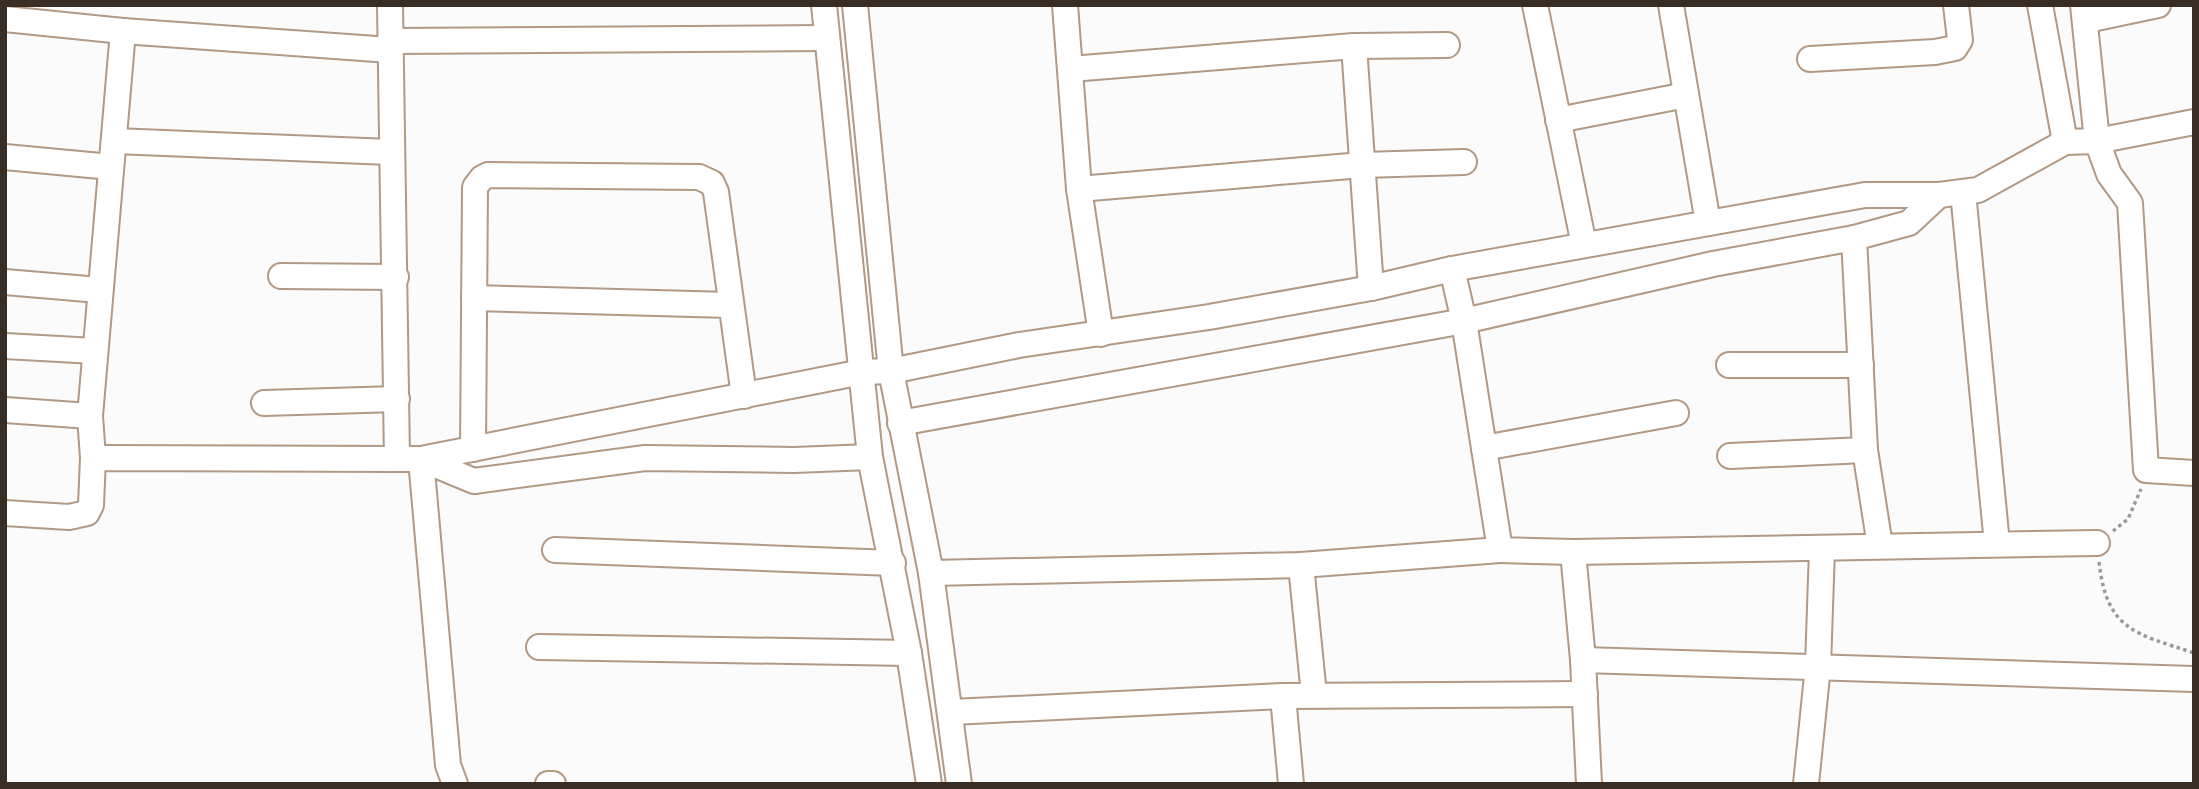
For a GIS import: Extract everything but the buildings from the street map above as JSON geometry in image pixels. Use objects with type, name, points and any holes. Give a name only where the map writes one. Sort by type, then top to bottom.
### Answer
[{"type":"street","points":[[390,5],[390,152],[396,277],[397,399],[409,459],[448,765],[455,784]]},
{"type":"street","points":[[824,5],[870,457],[893,563],[929,784]]},
{"type":"street","points":[[855,5],[891,371],[931,573],[952,712],[959,784]]},
{"type":"street","points":[[1065,5],[1072,69],[1079,189],[1101,334]]},
{"type":"street","points":[[1671,5],[1708,223]]},
{"type":"street","points":[[1810,60],[1935,52],[1955,48],[1960,40],[1956,5]]},
{"type":"street","points":[[2040,5],[2065,142]]},
{"type":"street","points":[[2158,5],[2085,13],[2097,141],[2109,174],[2130,202],[2146,470],[2194,473]]},
{"type":"street","points":[[1537,6],[1584,245]]},
{"type":"street","points":[[5,19],[123,31],[390,46],[826,38]]},
{"type":"street","points":[[5,513],[69,517],[87,513],[91,505],[93,458],[90,415],[123,31]]},
{"type":"street","points":[[1072,69],[1354,46],[1447,45]]},
{"type":"street","points":[[1354,46],[1371,288]]},
{"type":"street","points":[[1558,120],[1686,95]]},
{"type":"street","points":[[93,458],[409,459],[474,449],[862,372],[891,371],[1019,345],[1101,334],[1371,288],[1452,269],[1865,195],[1978,190],[2065,142],[2097,141],[2194,122]]},
{"type":"street","points":[[115,141],[390,152]]},
{"type":"street","points":[[5,157],[111,167]]},
{"type":"street","points":[[1079,189],[1362,165],[1464,162]]},
{"type":"street","points":[[474,449],[475,187],[482,177],[699,177],[712,183],[716,192],[744,396]]},
{"type":"street","points":[[900,423],[1464,321],[1713,264],[1854,238],[1909,223],[1951,193]]},
{"type":"street","points":[[1951,193],[1997,544]]},
{"type":"street","points":[[1854,238],[1866,450],[1880,546]]},
{"type":"street","points":[[1452,269],[1464,321],[1500,550]]},
{"type":"street","points":[[281,276],[396,277]]},
{"type":"street","points":[[5,282],[99,290]]},
{"type":"street","points":[[474,298],[730,304]]},
{"type":"street","points":[[5,346],[95,351]]},
{"type":"street","points":[[1729,365],[1861,365]]},
{"type":"street","points":[[264,402],[397,399]]},
{"type":"street","points":[[5,410],[90,415]]},
{"type":"street","points":[[1484,448],[1676,413]]},
{"type":"street","points":[[1730,456],[1866,450]]},
{"type":"street","points":[[409,459],[474,481],[645,458],[794,460],[870,457]]},
{"type":"street","points":[[931,573],[1301,565],[1500,550],[1573,552],[2097,543]]},
{"type":"street","points":[[1806,784],[1818,666],[1822,549]]},
{"type":"street","points":[[555,550],[893,563]]},
{"type":"street","points":[[1573,552],[1590,784]]},
{"type":"street","points":[[1301,565],[1314,695]]},
{"type":"street","points":[[539,647],[909,653]]},
{"type":"street","points":[[1583,660],[2194,679]]},
{"type":"street","points":[[952,712],[1314,695],[1585,694]]},
{"type":"street","points":[[1283,696],[1291,784]]},
{"type":"street","points":[[548,783],[553,784]]},
{"type":"path","points":[[2146,470],[2138,501],[2128,519],[2097,543],[2102,591],[2115,616],[2137,635],[2194,653]]}]
